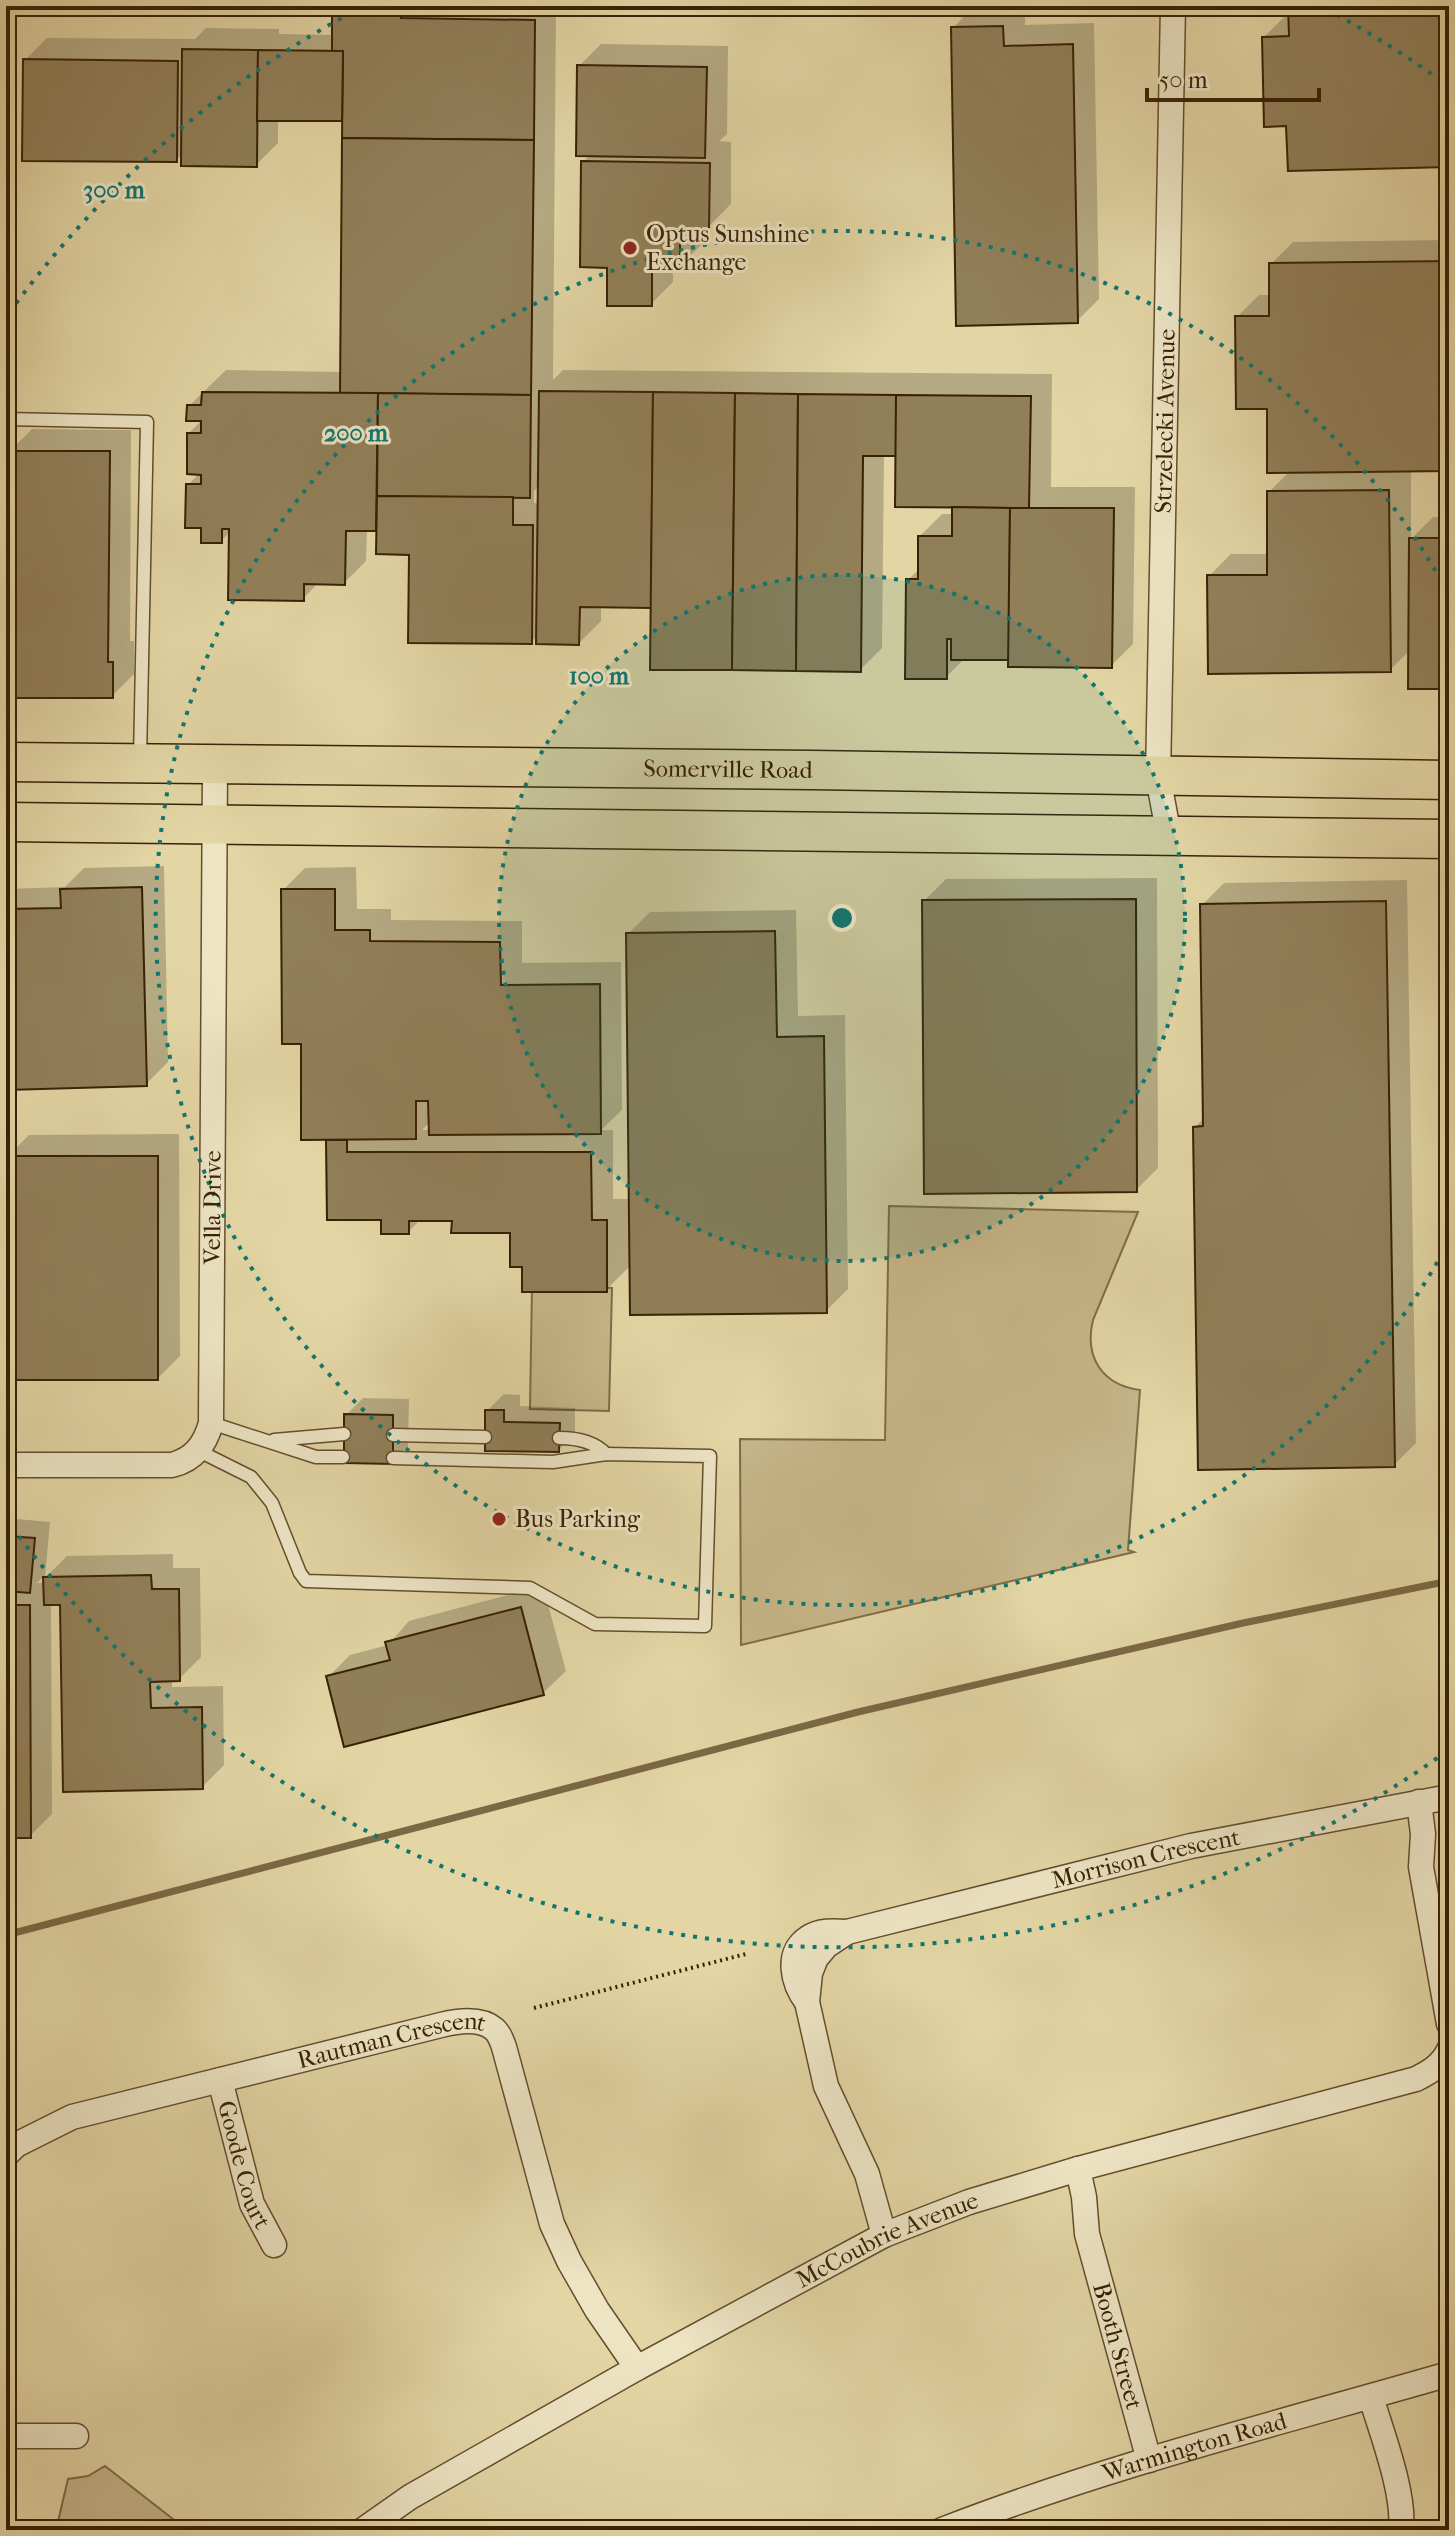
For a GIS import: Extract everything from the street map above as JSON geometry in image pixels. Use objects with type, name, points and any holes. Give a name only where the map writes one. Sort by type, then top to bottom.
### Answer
[{"type":"main road","name":"Somerville Road","points":[[6,762],[1449,780]]},
{"type":"main road","points":[[6,822],[1449,839]]},
{"type":"street","name":"Strzelecki Avenue","points":[[1169,836],[1158,777],[1173,6]]},
{"type":"street","name":"Vella Drive","points":[[199,1451],[211,1423],[215,764]]},
{"type":"street","points":[[6,1465],[162,1466],[181,1463],[199,1451]]},
{"type":"street","name":"Morrison Crescent","points":[[896,2231],[826,2086],[807,2002],[798,1990],[793,1970],[798,1948],[809,1936],[829,1931],[847,1932],[1191,1846],[1449,1797]]},
{"type":"street","points":[[1410,1804],[1409,1836],[1421,1867],[1449,2024]]},
{"type":"street","name":"Rautman Crescent","points":[[6,2155],[16,2145],[72,2117],[461,2021],[480,2023],[495,2029],[504,2047],[552,2224],[630,2372]]},
{"type":"street","name":"McCoubrie Avenue","points":[[363,2530],[410,2497],[630,2372],[896,2231],[969,2202],[1068,2172],[1416,2079],[1434,2070],[1449,2050]]},
{"type":"street","name":"Goode Court","points":[[220,2080],[252,2204],[274,2245]]},
{"type":"street","name":"Booth Street","points":[[1068,2172],[1149,2460]]},
{"type":"street","name":"Warmington Road","points":[[942,2530],[1007,2505],[1149,2460],[1449,2374]]},
{"type":"street","points":[[1371,2397],[1398,2495],[1401,2530]]},
{"type":"street","points":[[6,2436],[76,2436]]},
{"type":"lane","points":[[6,419],[147,422],[140,763]]},
{"type":"lane","points":[[211,1423],[316,1457],[343,1457]]},
{"type":"lane","points":[[266,1441],[344,1434]]},
{"type":"lane","points":[[393,1435],[485,1437]]},
{"type":"lane","points":[[559,1438],[586,1441],[606,1454]]},
{"type":"lane","points":[[199,1451],[251,1477],[272,1503],[302,1578],[309,1582],[530,1588],[595,1624],[705,1626],[710,1456],[606,1454],[553,1462],[393,1458]]},
{"type":"path","points":[[534,2008],[746,1954]]},
{"type":"shaded area","points":[[889,1206],[1138,1212],[1093,1320],[1091,1333],[1091,1346],[1099,1367],[1115,1382],[1140,1390],[1128,1550],[1134,1552],[741,1645],[740,1439],[885,1440]]},
{"type":"shaded area","points":[[532,1286],[612,1288],[609,1411],[530,1409]]},
{"type":"shaded area","points":[[105,2466],[187,2530],[56,2530],[68,2479],[88,2476]]},
{"type":"building","points":[[1288,6],[1449,6],[1449,167],[1288,171],[1286,126],[1264,127],[1262,37],[1289,36]]},
{"type":"building","points":[[332,9],[401,10],[401,18],[535,20],[534,140],[342,138],[343,51],[332,51]]},
{"type":"building","points":[[1003,26],[1004,46],[1073,44],[1078,323],[956,326],[951,27]]},
{"type":"building","points":[[182,49],[258,50],[257,167],[181,166]]},
{"type":"building","points":[[258,50],[343,51],[342,121],[257,121]]},
{"type":"building","points":[[23,59],[178,61],[177,162],[22,161]]},
{"type":"building","points":[[577,65],[707,67],[705,158],[576,156]]},
{"type":"building","points":[[342,138],[534,140],[531,395],[340,393]]},
{"type":"building","name":"Optus Sunshine Exchange","points":[[581,161],[710,163],[709,229],[680,228],[680,269],[652,269],[652,306],[607,306],[607,268],[580,267]]},
{"type":"building","points":[[1449,261],[1449,471],[1267,473],[1267,409],[1236,409],[1235,316],[1269,316],[1269,263]]},
{"type":"building","points":[[539,391],[653,392],[651,608],[580,607],[579,645],[536,644]]},
{"type":"building","points":[[202,392],[378,393],[376,531],[346,531],[345,585],[304,584],[304,601],[228,600],[229,529],[222,529],[222,543],[201,543],[201,528],[185,528],[186,484],[201,484],[201,475],[187,474],[187,433],[201,433],[201,421],[186,421],[187,405],[201,405]]},
{"type":"building","points":[[653,392],[735,393],[732,670],[650,670]]},
{"type":"building","points":[[378,393],[531,395],[530,498],[377,496]]},
{"type":"building","points":[[735,393],[798,394],[796,671],[732,670]]},
{"type":"building","points":[[798,394],[896,395],[896,456],[863,456],[861,672],[796,671]]},
{"type":"building","points":[[896,395],[1031,396],[1029,508],[895,507]]},
{"type":"building","points":[[8,451],[110,451],[108,662],[113,662],[113,698],[6,698]]},
{"type":"building","points":[[1389,490],[1391,672],[1208,674],[1207,575],[1267,575],[1267,491]]},
{"type":"building","points":[[377,496],[513,497],[513,525],[533,525],[532,644],[408,643],[409,555],[376,554]]},
{"type":"building","points":[[952,507],[1010,508],[1009,660],[951,660],[951,639],[947,639],[947,679],[905,679],[906,579],[918,579],[918,536],[952,536]]},
{"type":"building","points":[[1010,508],[1114,508],[1112,668],[1008,667]]},
{"type":"building","points":[[1409,538],[1449,538],[1449,689],[1408,689]]},
{"type":"building","points":[[142,887],[147,1086],[6,1090],[6,909],[61,908],[60,889]]},
{"type":"building","points":[[281,889],[335,889],[335,930],[370,930],[370,941],[500,942],[501,985],[600,984],[601,1134],[429,1135],[428,1101],[416,1101],[416,1139],[301,1140],[301,1044],[282,1044]]},
{"type":"building","points":[[1136,899],[1137,1192],[924,1194],[922,900]]},
{"type":"building","points":[[1386,901],[1395,1467],[1198,1470],[1193,1127],[1203,1126],[1200,904]]},
{"type":"building","points":[[775,931],[777,1037],[824,1036],[827,1313],[630,1315],[626,933]]},
{"type":"building","points":[[326,1140],[347,1140],[347,1152],[591,1152],[592,1220],[607,1220],[607,1292],[522,1292],[522,1267],[510,1267],[510,1233],[451,1233],[452,1221],[409,1221],[409,1234],[381,1234],[381,1220],[327,1220]]},
{"type":"building","points":[[6,1156],[158,1156],[158,1380],[6,1380]]},
{"type":"building","points":[[485,1410],[504,1410],[504,1422],[560,1423],[559,1452],[485,1451]]},
{"type":"building","points":[[344,1414],[393,1415],[393,1464],[344,1463]]},
{"type":"building","points":[[6,1536],[35,1538],[30,1593],[6,1591]]},
{"type":"building","points":[[151,1575],[152,1589],[179,1589],[180,1681],[150,1682],[151,1708],[202,1707],[203,1789],[63,1792],[60,1605],[44,1605],[43,1577]]},
{"type":"building","points":[[6,1605],[30,1605],[31,1838],[6,1838]]},
{"type":"building","points":[[521,1607],[544,1695],[344,1747],[326,1676],[390,1660],[385,1642]]},
{"type":"waterway","points":[[6,1935],[858,1712],[1243,1623],[1449,1581]]},
{"type":"place","name":"Optus Sunshine Exchange","points":[[630,248]]},
{"type":"place","name":"Bus Parking","points":[[499,1519]]}]
